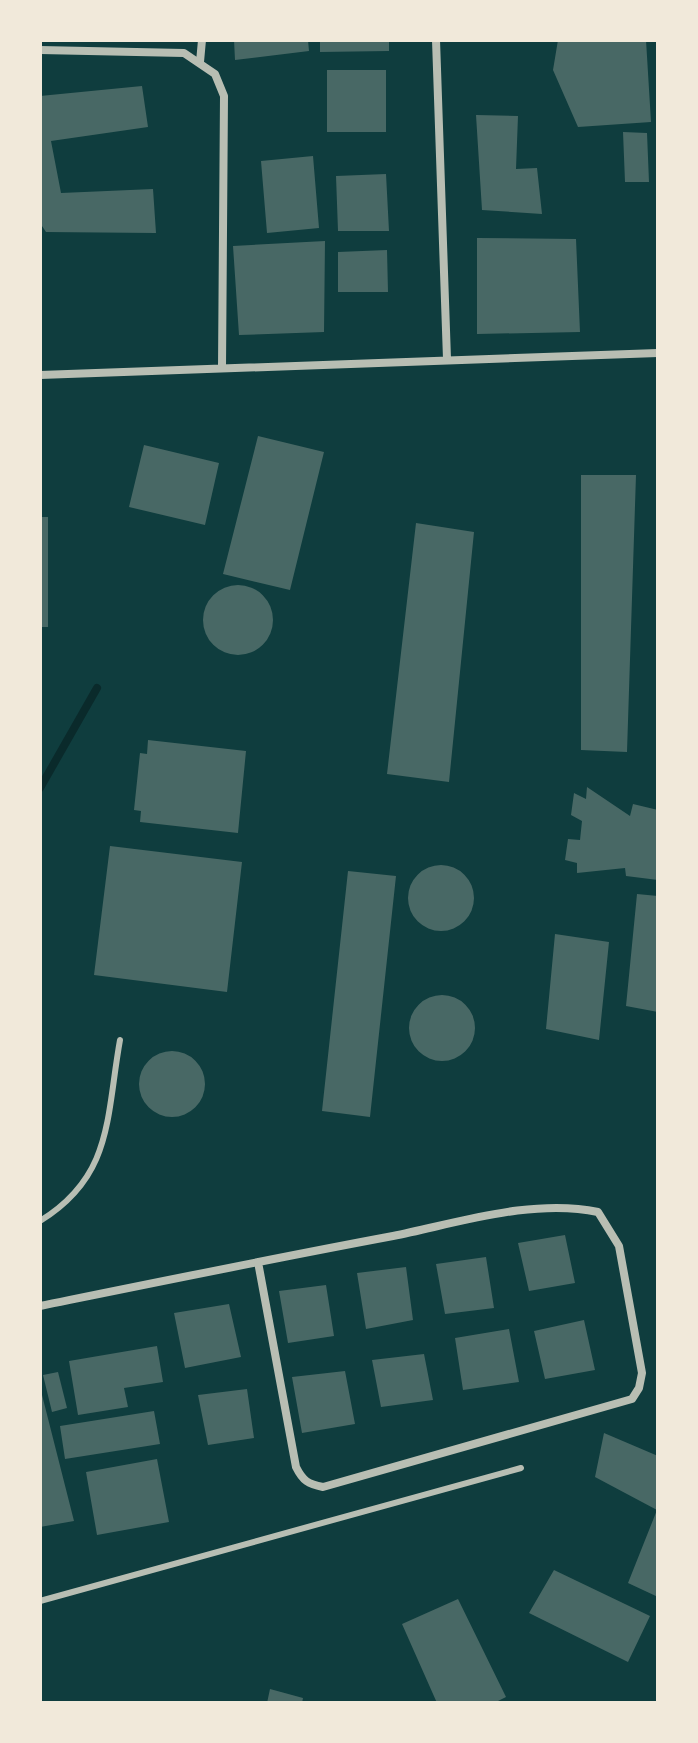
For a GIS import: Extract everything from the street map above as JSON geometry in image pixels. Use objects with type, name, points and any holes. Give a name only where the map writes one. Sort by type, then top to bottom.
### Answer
[{"type":"street","points":[[200,62],[202,40]]},
{"type":"street","points":[[436,40],[447,359]]},
{"type":"street","points":[[40,50],[184,53],[215,74],[224,96],[222,368]]},
{"type":"street","points":[[40,375],[658,353]]},
{"type":"street","points":[[40,1306],[258,1262],[546,1208],[575,1207],[598,1212],[619,1246],[642,1373],[639,1388],[632,1399],[586,1413],[323,1487],[311,1485],[302,1480],[296,1467],[258,1262]]},
{"type":"lane","points":[[40,1221],[68,1204],[98,1163],[120,1040]]},
{"type":"lane","points":[[40,1601],[521,1468]]},
{"type":"building","points":[[234,40],[308,40],[309,51],[235,60]]},
{"type":"building","points":[[320,40],[389,40],[389,51],[320,52]]},
{"type":"building","points":[[558,40],[646,40],[651,122],[578,127],[553,70]]},
{"type":"building","points":[[327,70],[386,70],[386,132],[327,132]]},
{"type":"building","points":[[142,86],[148,127],[51,141],[61,193],[153,189],[156,233],[46,232],[40,223],[40,96]]},
{"type":"building","points":[[476,115],[518,116],[516,169],[537,168],[542,214],[482,210]]},
{"type":"building","points":[[623,132],[647,133],[649,182],[625,182]]},
{"type":"building","points":[[313,156],[319,228],[267,233],[261,161]]},
{"type":"building","points":[[386,174],[389,231],[338,231],[336,176]]},
{"type":"building","points":[[477,238],[576,239],[580,332],[477,334]]},
{"type":"building","points":[[325,241],[324,332],[239,335],[233,246]]},
{"type":"building","points":[[387,250],[388,292],[338,292],[338,252]]},
{"type":"building","points":[[258,436],[324,452],[290,590],[223,574]]},
{"type":"building","points":[[144,445],[219,463],[205,525],[129,507]]},
{"type":"building","points":[[581,475],[636,475],[627,752],[581,750]]},
{"type":"building","points":[[40,517],[48,517],[48,627],[40,627]]},
{"type":"building","points":[[416,523],[474,532],[449,782],[387,774]]},
{"type":"building","points":[[238,585],[263,595],[273,620],[263,645],[238,655],[213,645],[203,620],[213,595]]},
{"type":"building","points":[[148,740],[246,751],[238,833],[140,822],[141,811],[134,810],[140,753],[147,754]]},
{"type":"building","points":[[587,787],[630,816],[633,804],[658,810],[658,880],[626,876],[625,868],[577,873],[577,863],[565,860],[568,839],[580,840],[582,821],[571,815],[574,793],[586,799]]},
{"type":"building","points":[[110,846],[242,862],[227,992],[94,975]]},
{"type":"building","points":[[441,865],[454,867],[464,875],[472,885],[472,911],[464,921],[454,929],[441,931],[428,929],[418,921],[410,911],[408,898],[410,885],[418,875],[428,867]]},
{"type":"building","points":[[348,871],[396,876],[370,1117],[322,1111]]},
{"type":"building","points":[[637,894],[658,896],[658,1012],[626,1006]]},
{"type":"building","points":[[555,934],[609,942],[599,1040],[546,1029]]},
{"type":"building","points":[[442,995],[455,997],[470,1010],[475,1028],[473,1041],[460,1056],[442,1061],[429,1059],[414,1046],[409,1028],[411,1015],[424,1000]]},
{"type":"building","points":[[172,1051],[185,1053],[200,1066],[205,1084],[203,1097],[190,1112],[172,1117],[159,1115],[144,1102],[139,1084],[141,1071],[154,1056]]},
{"type":"building","points":[[565,1235],[575,1283],[529,1291],[518,1243]]},
{"type":"building","points":[[486,1257],[494,1308],[445,1314],[436,1264]]},
{"type":"building","points":[[406,1267],[413,1320],[366,1329],[357,1273]]},
{"type":"building","points":[[326,1285],[334,1336],[288,1343],[279,1291]]},
{"type":"building","points":[[229,1304],[241,1357],[185,1368],[174,1313]]},
{"type":"building","points":[[584,1320],[595,1370],[545,1379],[534,1331]]},
{"type":"building","points":[[509,1329],[519,1382],[463,1390],[455,1338]]},
{"type":"building","points":[[157,1346],[163,1382],[124,1388],[128,1407],[78,1415],[69,1361]]},
{"type":"building","points":[[424,1354],[433,1400],[381,1407],[372,1360]]},
{"type":"building","points":[[345,1371],[355,1424],[302,1433],[292,1377]]},
{"type":"building","points":[[58,1372],[67,1408],[52,1412],[43,1375]]},
{"type":"building","points":[[40,1387],[74,1521],[40,1527]]},
{"type":"building","points":[[247,1389],[254,1438],[208,1445],[198,1395]]},
{"type":"building","points":[[154,1411],[160,1444],[65,1459],[60,1426]]},
{"type":"building","points":[[604,1433],[658,1456],[658,1597],[628,1583],[657,1510],[595,1477]]},
{"type":"building","points":[[157,1459],[169,1522],[97,1535],[86,1472]]},
{"type":"building","points":[[554,1570],[650,1616],[628,1662],[529,1613]]},
{"type":"building","points":[[458,1599],[506,1697],[494,1703],[437,1703],[402,1624]]},
{"type":"building","points":[[270,1689],[303,1698],[302,1703],[267,1703]]},
{"type":"waterway","points":[[40,788],[97,688]]}]
